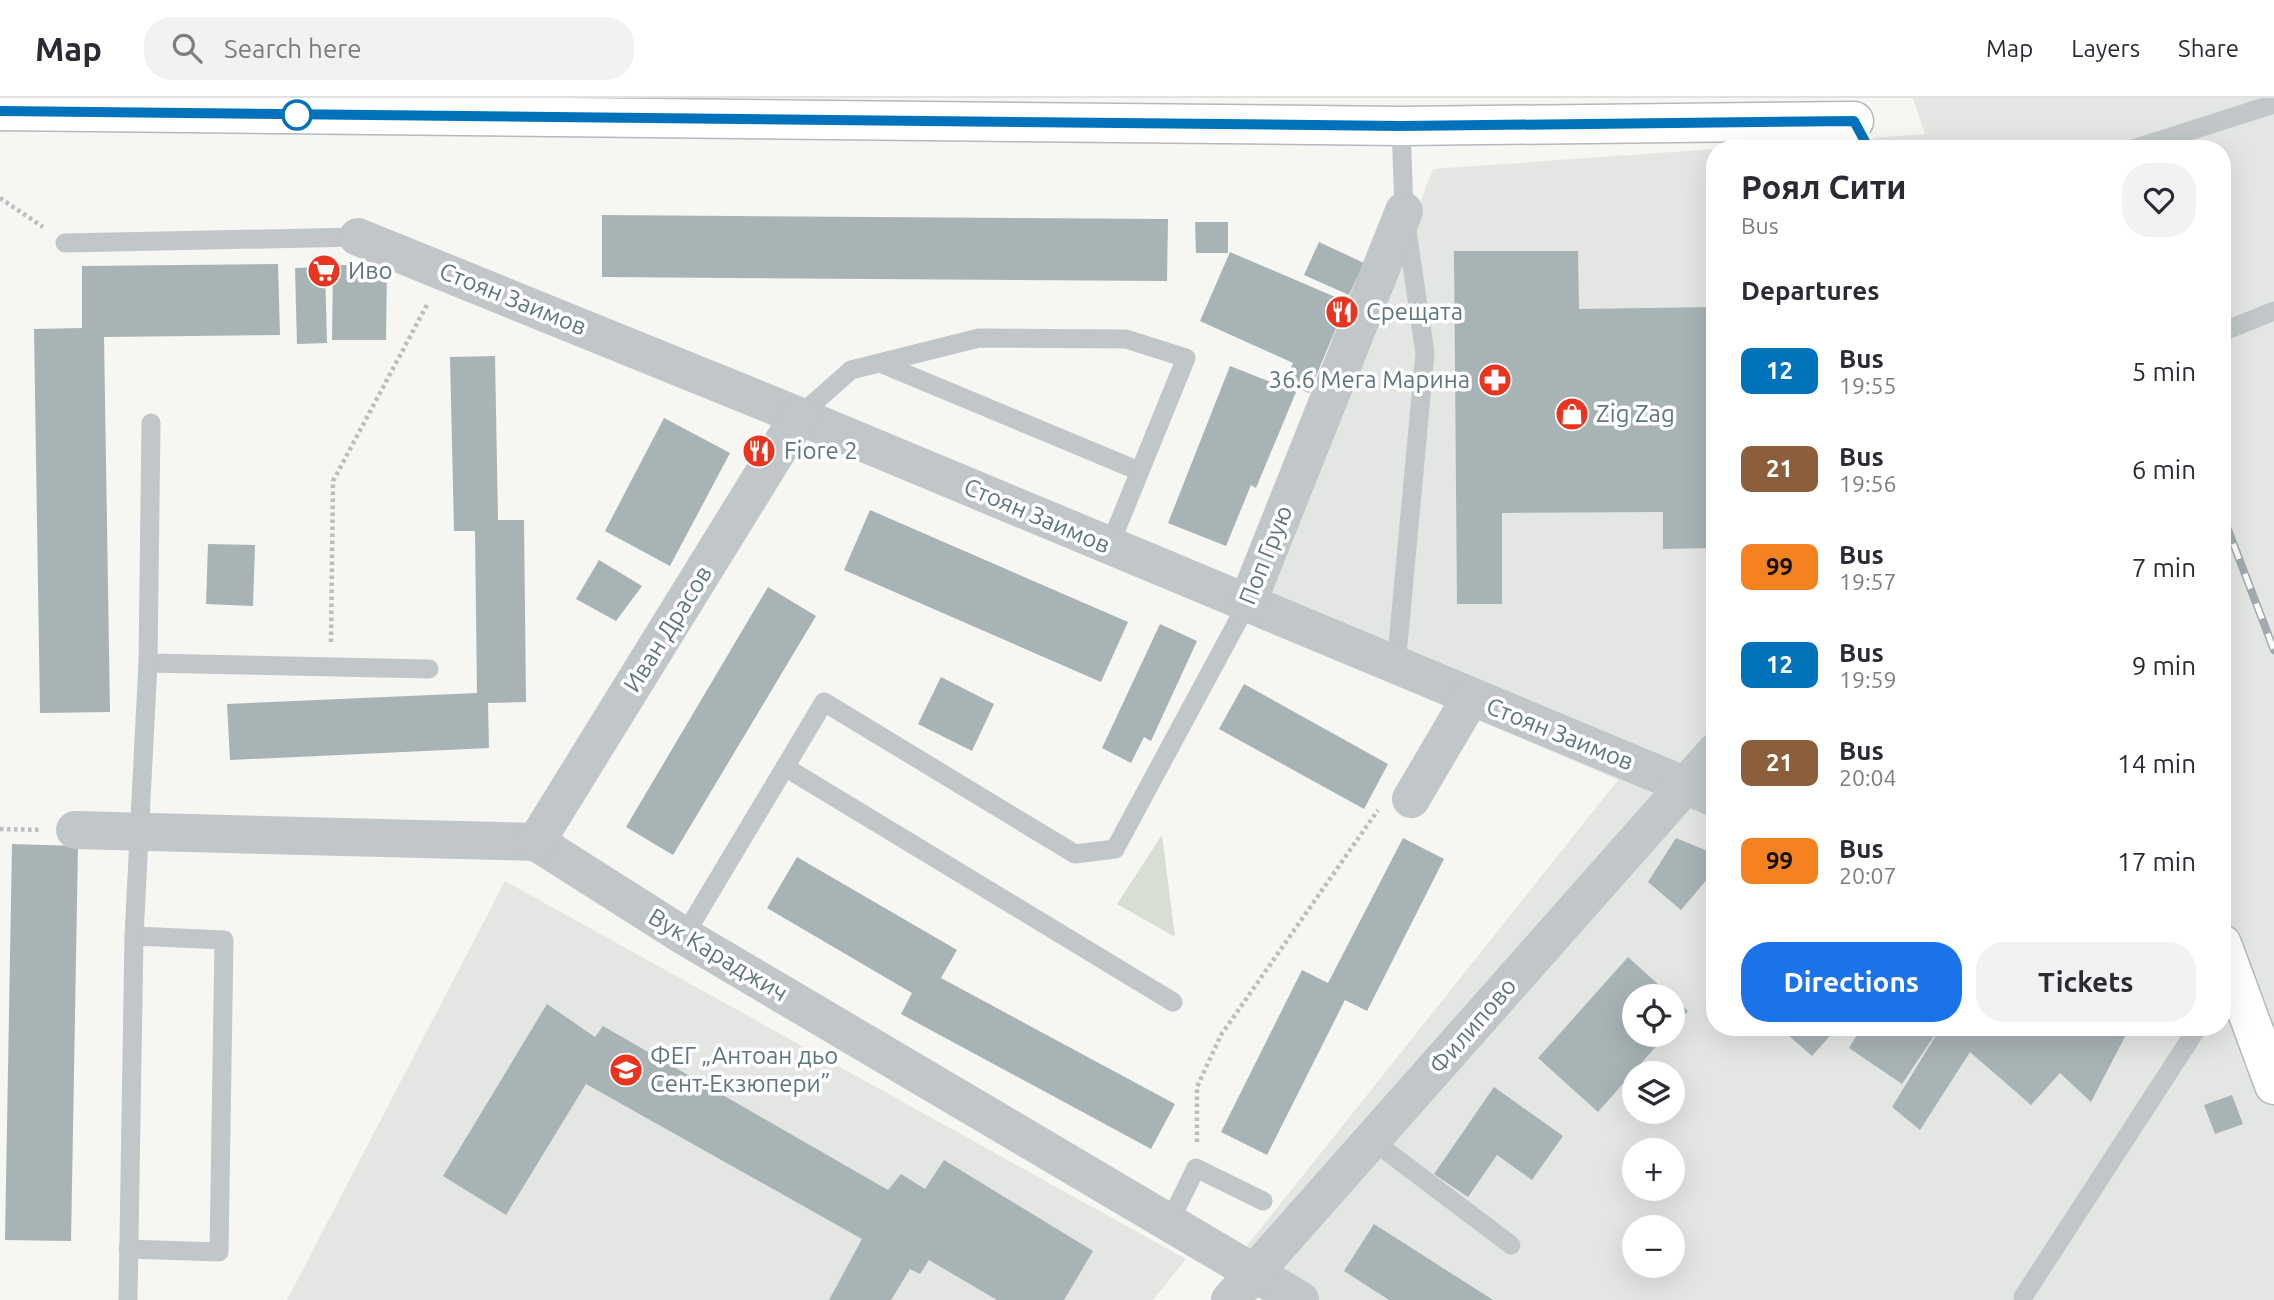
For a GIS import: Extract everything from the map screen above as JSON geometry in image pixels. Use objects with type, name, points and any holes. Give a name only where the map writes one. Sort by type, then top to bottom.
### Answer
[{"type":"main road","points":[[0,111],[1401,126],[1857,122]]},
{"type":"main road","points":[[2231,988],[2236,1012],[2274,1085]]},
{"type":"street","name":"Поп Грую","points":[[1247,604],[1404,211]]},
{"type":"street","name":"Стоян Заимов","points":[[358,237],[799,416],[1700,792]]},
{"type":"street","name":"Иван Драсов","points":[[536,842],[799,416]]},
{"type":"street","points":[[1411,799],[1471,697]]},
{"type":"street","name":"Филипово","points":[[1242,1287],[1372,1140],[1700,792]]},
{"type":"street","points":[[75,830],[536,842]]},
{"type":"street","name":"Вук Караджич","points":[[536,842],[684,936],[1169,1223],[1242,1287],[1300,1300]]},
{"type":"lane","points":[[2161,140],[2274,104]]},
{"type":"lane","points":[[1396,666],[1425,353],[1404,211],[1401,126]]},
{"type":"lane","points":[[65,243],[358,237]]},
{"type":"lane","points":[[2231,328],[2274,311]]},
{"type":"lane","points":[[799,416],[851,370],[979,338],[1126,339],[1186,358],[1109,547]]},
{"type":"lane","points":[[880,363],[1139,471]]},
{"type":"lane","points":[[128,1300],[134,936],[148,663],[151,423]]},
{"type":"lane","name":"Поп Грую","points":[[785,767],[824,702],[1075,854],[1115,849],[1247,604]]},
{"type":"lane","points":[[148,663],[429,669]]},
{"type":"lane","points":[[684,936],[785,767],[1173,1002]]},
{"type":"lane","points":[[128,1249],[219,1252],[224,940],[134,936]]},
{"type":"lane","points":[[2023,1297],[2192,1036]]},
{"type":"lane","points":[[1372,1140],[1511,1245]]},
{"type":"lane","points":[[1169,1223],[1196,1168],[1263,1201]]},
{"type":"path","points":[[0,198],[65,243]]},
{"type":"path","points":[[330,668],[333,481],[444,271]]},
{"type":"path","points":[[1196,1168],[1197,1087],[1221,1035],[1378,810],[1411,799]]},
{"type":"shaded area","points":[[1913,98],[2274,98],[2274,1300],[1307,1300],[1234,1262],[1618,780],[1258,625],[1433,169],[1706,150],[1706,1036],[2231,1036],[2231,140],[1845,140],[1925,134]]},
{"type":"shaded area","points":[[1162,835],[1175,937],[1117,904]]},
{"type":"shaded area","name":"ФЕГ „Антоан дьо Сент-Екзюпери”","points":[[505,881],[1186,1259],[1153,1300],[287,1300]]},
{"type":"building","points":[[602,215],[1168,219],[1167,281],[602,277]]},
{"type":"building","points":[[1195,222],[1228,222],[1228,253],[1196,253]]},
{"type":"building","points":[[1319,242],[1364,263],[1349,295],[1304,275]]},
{"type":"building","points":[[1454,251],[1578,251],[1579,309],[1706,307],[1706,548],[1663,549],[1663,512],[1502,513],[1502,604],[1457,604]]},
{"type":"building","points":[[1230,252],[1347,302],[1309,393],[1284,382],[1293,363],[1200,321]]},
{"type":"building","points":[[278,264],[280,335],[104,337],[110,712],[40,713],[34,329],[82,328],[82,266]]},
{"type":"building","points":[[333,265],[387,265],[386,340],[332,340]]},
{"type":"building","points":[[325,267],[327,343],[297,344],[295,268]]},
{"type":"building","points":[[495,356],[498,520],[524,520],[526,702],[488,703],[489,748],[230,760],[227,704],[477,693],[475,531],[454,531],[450,357]]},
{"type":"building","points":[[1230,366],[1296,392],[1256,488],[1251,485],[1226,546],[1168,523]]},
{"type":"building","points":[[664,418],[730,453],[670,566],[605,531]]},
{"type":"building","points":[[870,510],[1128,622],[1101,682],[844,570]]},
{"type":"building","points":[[208,544],[255,545],[253,606],[206,604]]},
{"type":"building","points":[[599,560],[642,586],[616,621],[576,599]]},
{"type":"building","points":[[768,587],[816,616],[673,855],[626,827]]},
{"type":"building","points":[[1160,624],[1197,641],[1151,741],[1144,737],[1131,763],[1102,748]]},
{"type":"building","points":[[941,677],[994,704],[972,751],[918,724]]},
{"type":"building","points":[[1244,684],[1388,764],[1364,809],[1219,729]]},
{"type":"building","points":[[1403,838],[1444,859],[1367,1011],[1345,1000],[1267,1155],[1221,1132],[1302,970],[1328,983]]},
{"type":"building","points":[[1676,838],[1706,850],[1706,881],[1681,910],[1648,882]]},
{"type":"building","points":[[12,844],[78,846],[71,1241],[5,1240]]},
{"type":"building","points":[[797,857],[957,950],[941,978],[1175,1104],[1151,1149],[901,1014],[912,993],[767,908]]},
{"type":"building","points":[[1628,957],[1658,984],[1622,984],[1622,1047],[1656,1047],[1643,1061],[1622,1061],[1622,1085],[1598,1112],[1538,1058]]},
{"type":"building","points":[[547,1004],[595,1037],[603,1026],[888,1190],[901,1174],[925,1189],[944,1160],[1093,1251],[1064,1300],[997,1300],[929,1260],[920,1274],[910,1269],[891,1300],[829,1300],[862,1239],[586,1084],[506,1215],[443,1176]]},
{"type":"building","points":[[1789,1036],[1830,1036],[1812,1056]]},
{"type":"building","points":[[1856,1036],[1934,1036],[1902,1084],[1849,1048]]},
{"type":"building","points":[[1935,1036],[2125,1036],[2091,1102],[2060,1073],[2031,1105],[1970,1052],[1920,1130],[1892,1107]]},
{"type":"building","points":[[1494,1087],[1563,1136],[1532,1180],[1497,1155],[1468,1197],[1434,1174]]},
{"type":"building","points":[[2232,1095],[2243,1124],[2215,1134],[2204,1105]]},
{"type":"building","points":[[1374,1224],[1493,1300],[1389,1300],[1344,1271]]},
{"type":"railway","points":[[2231,538],[2274,650]]},
{"type":"bus line","name":"12","points":[[0,111],[1401,126],[1854,121],[1864,140]]},
{"type":"place","name":"Иво","points":[[324,271]]},
{"type":"place","name":"Срещата","points":[[1342,312]]},
{"type":"place","name":"36.6 Мега Марина","points":[[1495,380]]},
{"type":"place","name":"Zig Zag","points":[[1572,414]]},
{"type":"place","name":"Fiore 2","points":[[759,451]]},
{"type":"place","name":"ФЕГ „Антоан дьо Сент-Екзюпери”","points":[[626,1070]]}]
